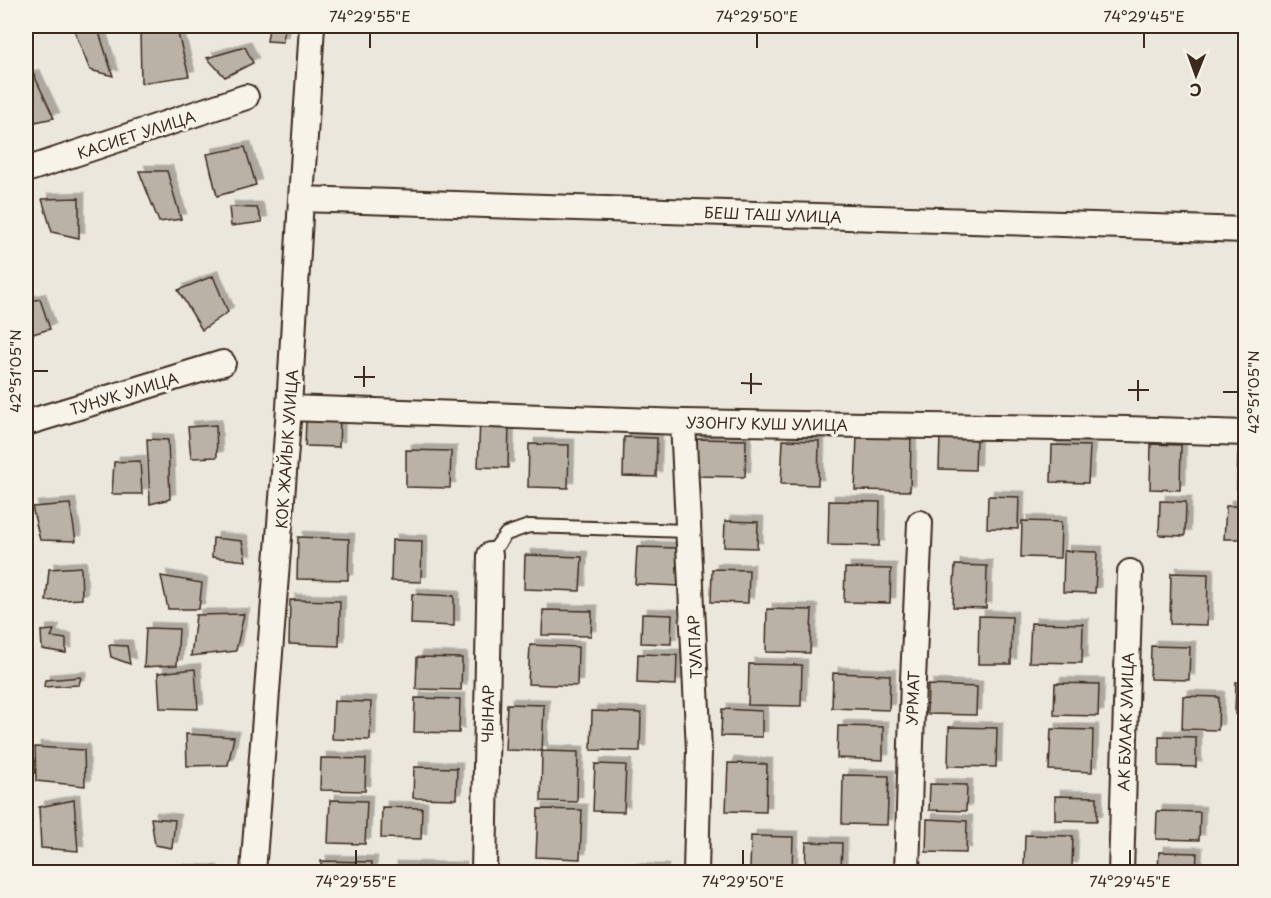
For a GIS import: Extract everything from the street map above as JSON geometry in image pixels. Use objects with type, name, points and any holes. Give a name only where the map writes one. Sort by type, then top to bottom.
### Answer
[{"type":"street","name":"КОК ЖАЙЫК УЛИЦА","points":[[253,873],[289,408],[312,26]]},
{"type":"street","name":"КАСИЕТ УЛИЦА","points":[[26,170],[246,98]]},
{"type":"street","name":"БЕШ ТАШ УЛИЦА","points":[[301,199],[1245,230]]},
{"type":"street","name":"ТУНУК УЛИЦА","points":[[26,423],[223,363]]},
{"type":"street","name":"УЗОНГУ КУШ УЛИЦА","points":[[289,408],[682,422],[1245,433]]},
{"type":"street","name":"ТУЛПАР","points":[[682,422],[699,750],[696,873]]},
{"type":"street","name":"УРМАТ","points":[[907,873],[920,523]]},
{"type":"street","name":"ЧЫНАР","points":[[484,873],[490,555]]},
{"type":"street","name":"АК БУЛАК УЛИЦА","points":[[1121,873],[1130,572]]},
{"type":"lane","points":[[490,555],[506,534],[529,526],[688,531]]},
{"type":"building","points":[[97,26],[113,76],[90,70],[74,30]]},
{"type":"building","points":[[176,26],[189,76],[141,83],[140,29]]},
{"type":"building","points":[[248,26],[285,26],[283,42],[267,41],[269,28]]},
{"type":"building","points":[[245,47],[253,63],[225,77],[207,58]]},
{"type":"building","points":[[34,75],[54,118],[26,124],[26,77]]},
{"type":"building","points":[[245,147],[256,185],[217,196],[207,154]]},
{"type":"building","points":[[139,171],[167,171],[181,219],[159,222]]},
{"type":"building","points":[[79,198],[79,238],[52,232],[42,199]]},
{"type":"building","points":[[229,207],[257,208],[262,222],[231,226]]},
{"type":"building","points":[[213,276],[228,312],[202,330],[178,290]]},
{"type":"building","points":[[40,299],[50,329],[26,336],[26,302]]},
{"type":"building","points":[[306,419],[340,420],[339,447],[305,446]]},
{"type":"building","points":[[480,420],[509,421],[508,468],[478,467]]},
{"type":"building","points":[[216,425],[217,457],[191,458],[188,427]]},
{"type":"building","points":[[857,435],[911,436],[910,491],[855,490]]},
{"type":"building","points":[[624,437],[657,438],[656,477],[623,476]]},
{"type":"building","points":[[940,437],[976,438],[975,470],[939,469]]},
{"type":"building","points":[[147,439],[168,440],[170,499],[150,504]]},
{"type":"building","points":[[697,439],[746,440],[745,477],[696,476]]},
{"type":"building","points":[[783,440],[819,441],[818,485],[781,484]]},
{"type":"building","points":[[529,444],[569,445],[568,488],[528,487]]},
{"type":"building","points":[[1151,444],[1181,445],[1180,490],[1150,489]]},
{"type":"building","points":[[1052,445],[1090,446],[1088,483],[1051,482]]},
{"type":"building","points":[[406,450],[451,451],[450,488],[406,487]]},
{"type":"building","points":[[1238,454],[1246,454],[1246,490],[1237,489]]},
{"type":"building","points":[[140,461],[142,494],[112,494],[114,462]]},
{"type":"building","points":[[988,496],[1019,497],[1018,529],[987,528]]},
{"type":"building","points":[[829,501],[880,502],[879,546],[828,545]]},
{"type":"building","points":[[1160,501],[1186,502],[1185,536],[1159,535]]},
{"type":"building","points":[[70,504],[76,541],[40,540],[32,507]]},
{"type":"building","points":[[1226,506],[1246,506],[1246,539],[1224,539]]},
{"type":"building","points":[[725,521],[758,522],[757,548],[724,547]]},
{"type":"building","points":[[1022,521],[1061,522],[1060,558],[1021,557]]},
{"type":"building","points":[[298,537],[349,539],[348,580],[297,579]]},
{"type":"building","points":[[213,538],[242,541],[246,561],[212,557]]},
{"type":"building","points":[[392,540],[422,541],[421,582],[391,581]]},
{"type":"building","points":[[637,547],[679,548],[679,586],[635,584]]},
{"type":"building","points":[[1064,551],[1097,552],[1095,593],[1063,592]]},
{"type":"building","points":[[525,555],[582,557],[580,591],[524,589]]},
{"type":"building","points":[[955,565],[987,566],[986,608],[953,607]]},
{"type":"building","points":[[81,567],[82,599],[46,601],[49,569]]},
{"type":"building","points":[[845,568],[891,569],[890,603],[844,602]]},
{"type":"building","points":[[712,569],[749,570],[748,603],[711,602]]},
{"type":"building","points":[[1171,573],[1208,574],[1207,625],[1170,624]]},
{"type":"building","points":[[161,576],[202,583],[199,609],[168,609]]},
{"type":"building","points":[[412,594],[454,596],[454,626],[411,624]]},
{"type":"building","points":[[290,600],[340,601],[339,646],[289,644]]},
{"type":"building","points":[[767,609],[812,610],[810,653],[766,652]]},
{"type":"building","points":[[543,610],[592,611],[591,636],[542,635]]},
{"type":"building","points":[[244,614],[236,651],[191,656],[196,615]]},
{"type":"building","points":[[642,614],[672,615],[671,644],[641,643]]},
{"type":"building","points":[[979,616],[1012,617],[1011,664],[978,664]]},
{"type":"building","points":[[1031,623],[1083,624],[1082,663],[1029,662]]},
{"type":"building","points":[[146,628],[179,629],[177,665],[144,667]]},
{"type":"building","points":[[54,630],[51,637],[66,639],[66,653],[42,649],[41,631]]},
{"type":"building","points":[[109,645],[127,646],[130,664],[111,657]]},
{"type":"building","points":[[530,645],[578,647],[577,686],[528,684]]},
{"type":"building","points":[[1151,646],[1190,647],[1189,680],[1150,679]]},
{"type":"building","points":[[638,654],[677,655],[676,685],[637,683]]},
{"type":"building","points":[[417,657],[462,658],[461,690],[416,689]]},
{"type":"building","points":[[749,664],[802,665],[801,706],[748,705]]},
{"type":"building","points":[[195,669],[198,709],[160,708],[158,673]]},
{"type":"building","points":[[833,673],[890,675],[889,710],[832,708]]},
{"type":"building","points":[[81,677],[79,685],[44,687],[45,680]]},
{"type":"building","points":[[1236,682],[1246,682],[1246,714],[1235,714]]},
{"type":"building","points":[[1055,683],[1099,684],[1098,716],[1054,715]]},
{"type":"building","points":[[928,685],[977,687],[976,715],[927,714]]},
{"type":"building","points":[[1183,696],[1219,697],[1218,730],[1182,729]]},
{"type":"building","points":[[415,698],[460,699],[459,733],[414,732]]},
{"type":"building","points":[[334,701],[371,702],[370,740],[332,739]]},
{"type":"building","points":[[507,704],[544,705],[542,751],[505,750]]},
{"type":"building","points":[[722,709],[762,711],[762,737],[721,736]]},
{"type":"building","points":[[592,711],[641,713],[640,751],[591,750]]},
{"type":"building","points":[[838,726],[883,727],[883,760],[837,758]]},
{"type":"building","points":[[949,727],[997,728],[996,767],[948,766]]},
{"type":"building","points":[[1051,729],[1093,730],[1092,772],[1049,770]]},
{"type":"building","points":[[186,734],[234,737],[228,765],[187,766]]},
{"type":"building","points":[[1159,736],[1196,737],[1196,767],[1159,766]]},
{"type":"building","points":[[35,747],[84,750],[85,786],[36,781]]},
{"type":"building","points":[[542,751],[578,752],[577,802],[541,801]]},
{"type":"building","points":[[321,758],[366,759],[365,791],[320,790]]},
{"type":"building","points":[[728,763],[767,764],[766,812],[726,811]]},
{"type":"building","points":[[595,764],[626,765],[624,812],[593,811]]},
{"type":"building","points":[[414,767],[457,768],[456,799],[413,798]]},
{"type":"building","points":[[843,775],[889,776],[887,825],[842,824]]},
{"type":"building","points":[[930,784],[967,785],[966,811],[929,810]]},
{"type":"building","points":[[1055,796],[1097,797],[1097,821],[1055,820]]},
{"type":"building","points":[[74,800],[78,851],[41,848],[39,807]]},
{"type":"building","points":[[330,800],[367,801],[365,844],[328,843]]},
{"type":"building","points":[[382,807],[422,808],[421,839],[381,838]]},
{"type":"building","points":[[538,809],[582,810],[580,859],[536,857]]},
{"type":"building","points":[[1157,811],[1200,812],[1199,840],[1156,839]]},
{"type":"building","points":[[151,818],[175,820],[172,848],[155,845]]},
{"type":"building","points":[[927,819],[967,821],[966,853],[926,852]]},
{"type":"building","points":[[1025,835],[1073,836],[1072,868],[1024,867]]},
{"type":"building","points":[[751,836],[793,837],[792,871],[750,870]]},
{"type":"building","points":[[806,842],[842,843],[841,872],[805,872]]},
{"type":"building","points":[[1159,852],[1197,853],[1196,872],[1158,872]]},
{"type":"building","points":[[321,861],[372,862],[371,872],[321,872]]},
{"type":"building","points":[[392,867],[461,868],[461,872],[392,872]]},
{"type":"building","points":[[621,869],[663,870],[663,872],[621,872]]},
{"type":"building","points":[[171,870],[212,871],[212,872],[171,872]]}]
